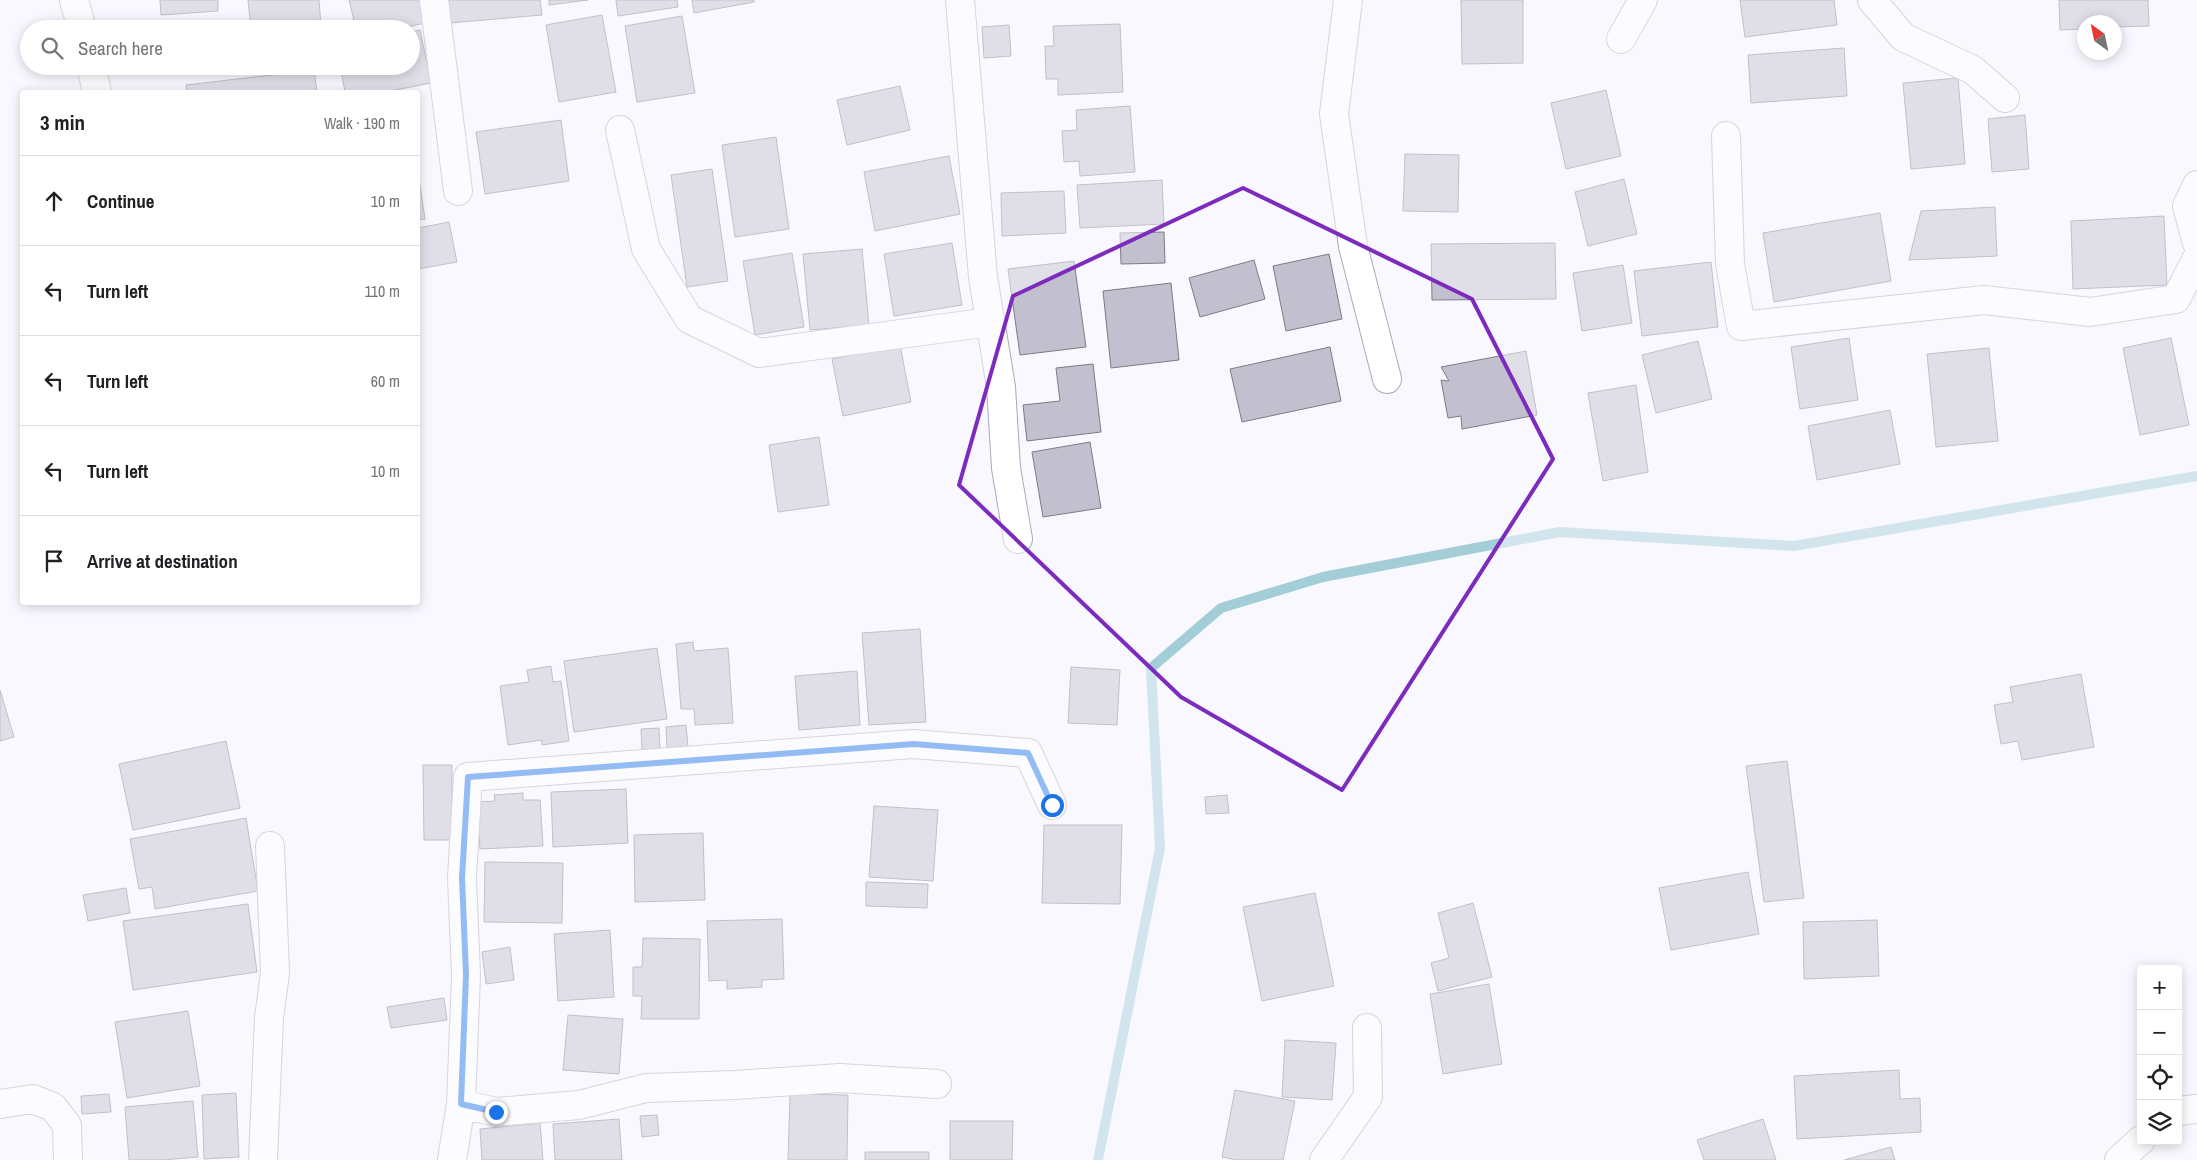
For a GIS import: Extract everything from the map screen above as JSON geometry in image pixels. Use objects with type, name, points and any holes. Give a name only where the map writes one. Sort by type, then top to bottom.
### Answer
[{"type":"street","points":[[74,0],[80,20]]},
{"type":"street","points":[[434,0],[458,191]]},
{"type":"street","points":[[960,0],[983,277],[1001,388],[1006,468],[1018,539]]},
{"type":"street","points":[[1348,0],[1334,114],[1352,246],[1387,379]]},
{"type":"street","points":[[1621,39],[1643,0]]},
{"type":"street","points":[[1872,0],[1903,37],[1973,70],[2005,98]]},
{"type":"street","points":[[93,75],[97,90]]},
{"type":"street","points":[[620,130],[646,249],[689,319],[759,353],[990,322]]},
{"type":"street","points":[[1726,136],[1730,264],[1741,326],[1984,300],[2090,312],[2176,299],[2197,258]]},
{"type":"street","points":[[2197,184],[2187,206],[2197,243]]},
{"type":"street","points":[[452,1160],[461,1104],[466,975],[462,878],[468,777],[914,744],[1028,753],[1052,805]]},
{"type":"street","points":[[262,1160],[269,1018],[275,973],[270,846]]},
{"type":"street","points":[[1324,1160],[1368,1097],[1367,1028]]},
{"type":"street","points":[[461,1104],[496,1112],[579,1105],[646,1088],[735,1085],[840,1078],[938,1084]]},
{"type":"street","points":[[0,1104],[33,1098],[53,1107],[67,1125],[68,1160]]},
{"type":"street","points":[[2182,1111],[2197,1109]]},
{"type":"street","points":[[2119,1160],[2137,1144]]},
{"type":"highlighted area","points":[[1243,188],[1472,299],[1553,459],[1342,790],[1181,697],[959,485],[1013,296]]},
{"type":"building","points":[[160,0],[218,0],[218,11],[161,15]]},
{"type":"building","points":[[248,0],[319,0],[321,20],[250,20]]},
{"type":"building","points":[[349,0],[424,0],[429,22],[420,24],[420,20],[354,20]]},
{"type":"building","points":[[448,0],[540,0],[542,15],[450,23]]},
{"type":"building","points":[[549,0],[588,0],[549,5]]},
{"type":"building","points":[[616,0],[677,0],[678,7],[618,16]]},
{"type":"building","points":[[692,0],[754,0],[754,2],[694,13]]},
{"type":"building","points":[[1461,0],[1523,0],[1523,63],[1462,64]]},
{"type":"building","points":[[1740,0],[1834,0],[1837,25],[1745,37]]},
{"type":"building","points":[[2059,0],[2148,0],[2149,26],[2122,27],[2122,15],[2077,15],[2077,29],[2060,30]]},
{"type":"building","points":[[602,15],[616,92],[559,102],[546,25]]},
{"type":"building","points":[[682,16],[695,93],[637,102],[625,26]]},
{"type":"building","points":[[1120,24],[1123,92],[1058,95],[1058,79],[1046,79],[1045,46],[1054,46],[1053,26]]},
{"type":"building","points":[[1009,25],[1011,56],[984,58],[982,27]]},
{"type":"building","points":[[420,30],[431,83],[395,90],[345,90],[342,75],[420,75]]},
{"type":"building","points":[[1844,48],[1847,96],[1751,103],[1748,55]]},
{"type":"building","points":[[271,75],[315,75],[317,90],[187,90],[186,85]]},
{"type":"building","points":[[1958,78],[1965,164],[1911,169],[1903,83]]},
{"type":"building","points":[[900,86],[910,130],[847,145],[837,100]]},
{"type":"building","points":[[1606,90],[1621,156],[1566,169],[1551,103]]},
{"type":"building","points":[[1130,106],[1135,172],[1080,176],[1079,161],[1064,162],[1062,131],[1077,130],[1076,110]]},
{"type":"building","points":[[2025,115],[2029,169],[1992,172],[1988,119]]},
{"type":"building","points":[[561,120],[569,181],[485,194],[476,132]]},
{"type":"building","points":[[776,137],[789,229],[735,237],[722,145]]},
{"type":"building","points":[[1405,154],[1459,155],[1458,212],[1403,211]]},
{"type":"building","points":[[949,156],[960,214],[875,231],[864,172]]},
{"type":"building","points":[[712,169],[728,281],[687,287],[671,175]]},
{"type":"building","points":[[1624,179],[1637,234],[1588,246],[1575,192]]},
{"type":"building","points":[[1162,180],[1164,224],[1080,228],[1077,185]]},
{"type":"building","points":[[420,186],[425,219],[420,220]]},
{"type":"building","points":[[1064,191],[1066,233],[1002,236],[1001,193]]},
{"type":"building","points":[[1995,207],[1997,256],[1909,260],[1921,211]]},
{"type":"building","points":[[1880,213],[1891,281],[1774,302],[1763,233]]},
{"type":"building","points":[[2164,216],[2167,285],[2073,289],[2071,221]]},
{"type":"building","points":[[449,222],[457,262],[420,269],[420,228]]},
{"type":"building","points":[[1164,232],[1165,263],[1121,264],[1120,233]]},
{"type":"building","points":[[952,243],[962,305],[894,316],[884,254]]},
{"type":"building","points":[[1555,243],[1556,299],[1432,300],[1431,244]]},
{"type":"building","points":[[862,249],[869,325],[810,330],[803,254]]},
{"type":"building","points":[[792,253],[804,327],[755,335],[743,261]]},
{"type":"building","points":[[1329,254],[1342,319],[1286,331],[1273,266]]},
{"type":"building","points":[[1254,260],[1265,299],[1200,317],[1189,278]]},
{"type":"building","points":[[1074,261],[1086,347],[1020,355],[1008,269]]},
{"type":"building","points":[[1711,262],[1718,327],[1642,336],[1634,271]]},
{"type":"building","points":[[1623,265],[1632,323],[1582,331],[1573,273]]},
{"type":"building","points":[[1171,283],[1179,360],[1111,368],[1103,291]]},
{"type":"building","points":[[1849,338],[1858,400],[1800,409],[1791,347]]},
{"type":"building","points":[[2171,338],[2189,425],[2140,435],[2123,348]]},
{"type":"building","points":[[1698,341],[1712,399],[1656,413],[1642,355]]},
{"type":"building","points":[[900,345],[911,402],[843,416],[832,359]]},
{"type":"building","points":[[1330,347],[1341,401],[1242,422],[1230,369]]},
{"type":"building","points":[[1989,348],[1998,441],[1936,447],[1927,354]]},
{"type":"building","points":[[1526,351],[1537,415],[1462,429],[1461,416],[1448,418],[1441,380],[1449,381],[1441,367]]},
{"type":"building","points":[[1093,364],[1101,432],[1027,441],[1023,405],[1060,401],[1056,368]]},
{"type":"building","points":[[1636,385],[1648,472],[1603,481],[1588,393]]},
{"type":"building","points":[[1890,410],[1900,464],[1817,480],[1808,426]]},
{"type":"building","points":[[819,437],[829,505],[778,512],[769,445]]},
{"type":"building","points":[[1090,442],[1101,508],[1043,517],[1032,452]]},
{"type":"building","points":[[920,629],[926,722],[869,725],[862,633]]},
{"type":"building","points":[[693,642],[694,651],[728,648],[733,723],[695,725],[694,709],[681,709],[676,644]]},
{"type":"building","points":[[657,648],[667,719],[574,732],[564,661]]},
{"type":"building","points":[[551,666],[553,682],[561,681],[569,741],[542,745],[542,740],[508,745],[500,686],[529,682],[527,670]]},
{"type":"building","points":[[1071,667],[1120,670],[1117,725],[1068,723]]},
{"type":"building","points":[[857,671],[860,725],[799,730],[795,676]]},
{"type":"building","points":[[2081,674],[2094,747],[2022,760],[2018,741],[2001,744],[1994,705],[2013,702],[2010,687]]},
{"type":"building","points":[[0,690],[14,737],[0,741]]},
{"type":"building","points":[[686,725],[688,747],[667,749],[666,727]]},
{"type":"building","points":[[659,728],[660,750],[642,751],[641,729]]},
{"type":"building","points":[[226,741],[240,808],[133,830],[119,764]]},
{"type":"building","points":[[1787,761],[1804,898],[1764,902],[1746,766]]},
{"type":"building","points":[[423,765],[452,765],[452,840],[424,840]]},
{"type":"building","points":[[626,789],[628,843],[553,847],[551,792]]},
{"type":"building","points":[[523,793],[523,800],[540,800],[543,846],[480,849],[477,802],[495,801],[494,795]]},
{"type":"building","points":[[1227,795],[1229,813],[1206,814],[1205,797]]},
{"type":"building","points":[[874,806],[938,810],[933,881],[869,877]]},
{"type":"building","points":[[246,818],[258,891],[155,909],[152,887],[139,889],[130,839]]},
{"type":"building","points":[[1044,825],[1122,825],[1120,904],[1042,903]]},
{"type":"building","points":[[703,833],[705,900],[635,902],[634,835]]},
{"type":"building","points":[[485,862],[563,863],[562,923],[484,922]]},
{"type":"building","points":[[1748,872],[1759,934],[1671,950],[1659,888]]},
{"type":"building","points":[[866,882],[928,884],[927,908],[866,906]]},
{"type":"building","points":[[126,888],[130,913],[88,921],[83,895]]},
{"type":"building","points":[[1315,893],[1334,986],[1262,1001],[1243,907]]},
{"type":"building","points":[[1473,903],[1492,977],[1438,991],[1431,963],[1449,958],[1438,913]]},
{"type":"building","points":[[248,904],[257,972],[133,990],[123,921]]},
{"type":"building","points":[[782,919],[784,979],[762,980],[762,987],[727,989],[727,980],[709,981],[707,921]]},
{"type":"building","points":[[1877,920],[1879,976],[1804,979],[1803,922]]},
{"type":"building","points":[[610,930],[614,997],[558,1001],[554,934]]},
{"type":"building","points":[[643,938],[700,939],[699,1019],[641,1019],[642,996],[633,996],[633,967],[642,967]]},
{"type":"building","points":[[510,947],[514,980],[486,984],[482,952]]},
{"type":"building","points":[[1489,984],[1502,1064],[1443,1074],[1430,994]]},
{"type":"building","points":[[444,998],[447,1020],[391,1028],[387,1007]]},
{"type":"building","points":[[188,1011],[200,1086],[127,1098],[115,1022]]},
{"type":"building","points":[[568,1015],[623,1019],[619,1074],[563,1070]]},
{"type":"building","points":[[1285,1040],[1336,1043],[1332,1100],[1282,1097]]},
{"type":"building","points":[[1899,1070],[1900,1099],[1920,1098],[1921,1132],[1797,1139],[1794,1076]]},
{"type":"building","points":[[1235,1090],[1295,1101],[1283,1160],[1237,1160],[1222,1157]]},
{"type":"building","points":[[236,1093],[239,1157],[204,1159],[202,1095]]},
{"type":"building","points":[[109,1094],[111,1112],[82,1114],[81,1096]]},
{"type":"building","points":[[790,1094],[848,1095],[847,1160],[788,1160]]},
{"type":"building","points":[[193,1101],[198,1157],[129,1160],[125,1107]]},
{"type":"building","points":[[657,1115],[659,1135],[642,1137],[640,1116]]},
{"type":"building","points":[[619,1119],[622,1160],[555,1160],[553,1124]]},
{"type":"building","points":[[1763,1119],[1776,1160],[1704,1160],[1697,1140]]},
{"type":"building","points":[[950,1121],[1013,1121],[1012,1160],[950,1160]]},
{"type":"building","points":[[540,1123],[543,1160],[482,1160],[480,1129]]},
{"type":"building","points":[[1891,1147],[1895,1160],[1844,1160]]},
{"type":"building","points":[[865,1152],[929,1152],[929,1160],[865,1160]]},
{"type":"waterway","points":[[1098,1160],[1160,848],[1151,668],[1221,608],[1323,577],[1560,532],[1794,546],[2197,476]]},
{"type":"route","points":[[496,1112],[461,1104],[466,975],[462,878],[468,777],[914,744],[1028,753],[1052,805]]}]
